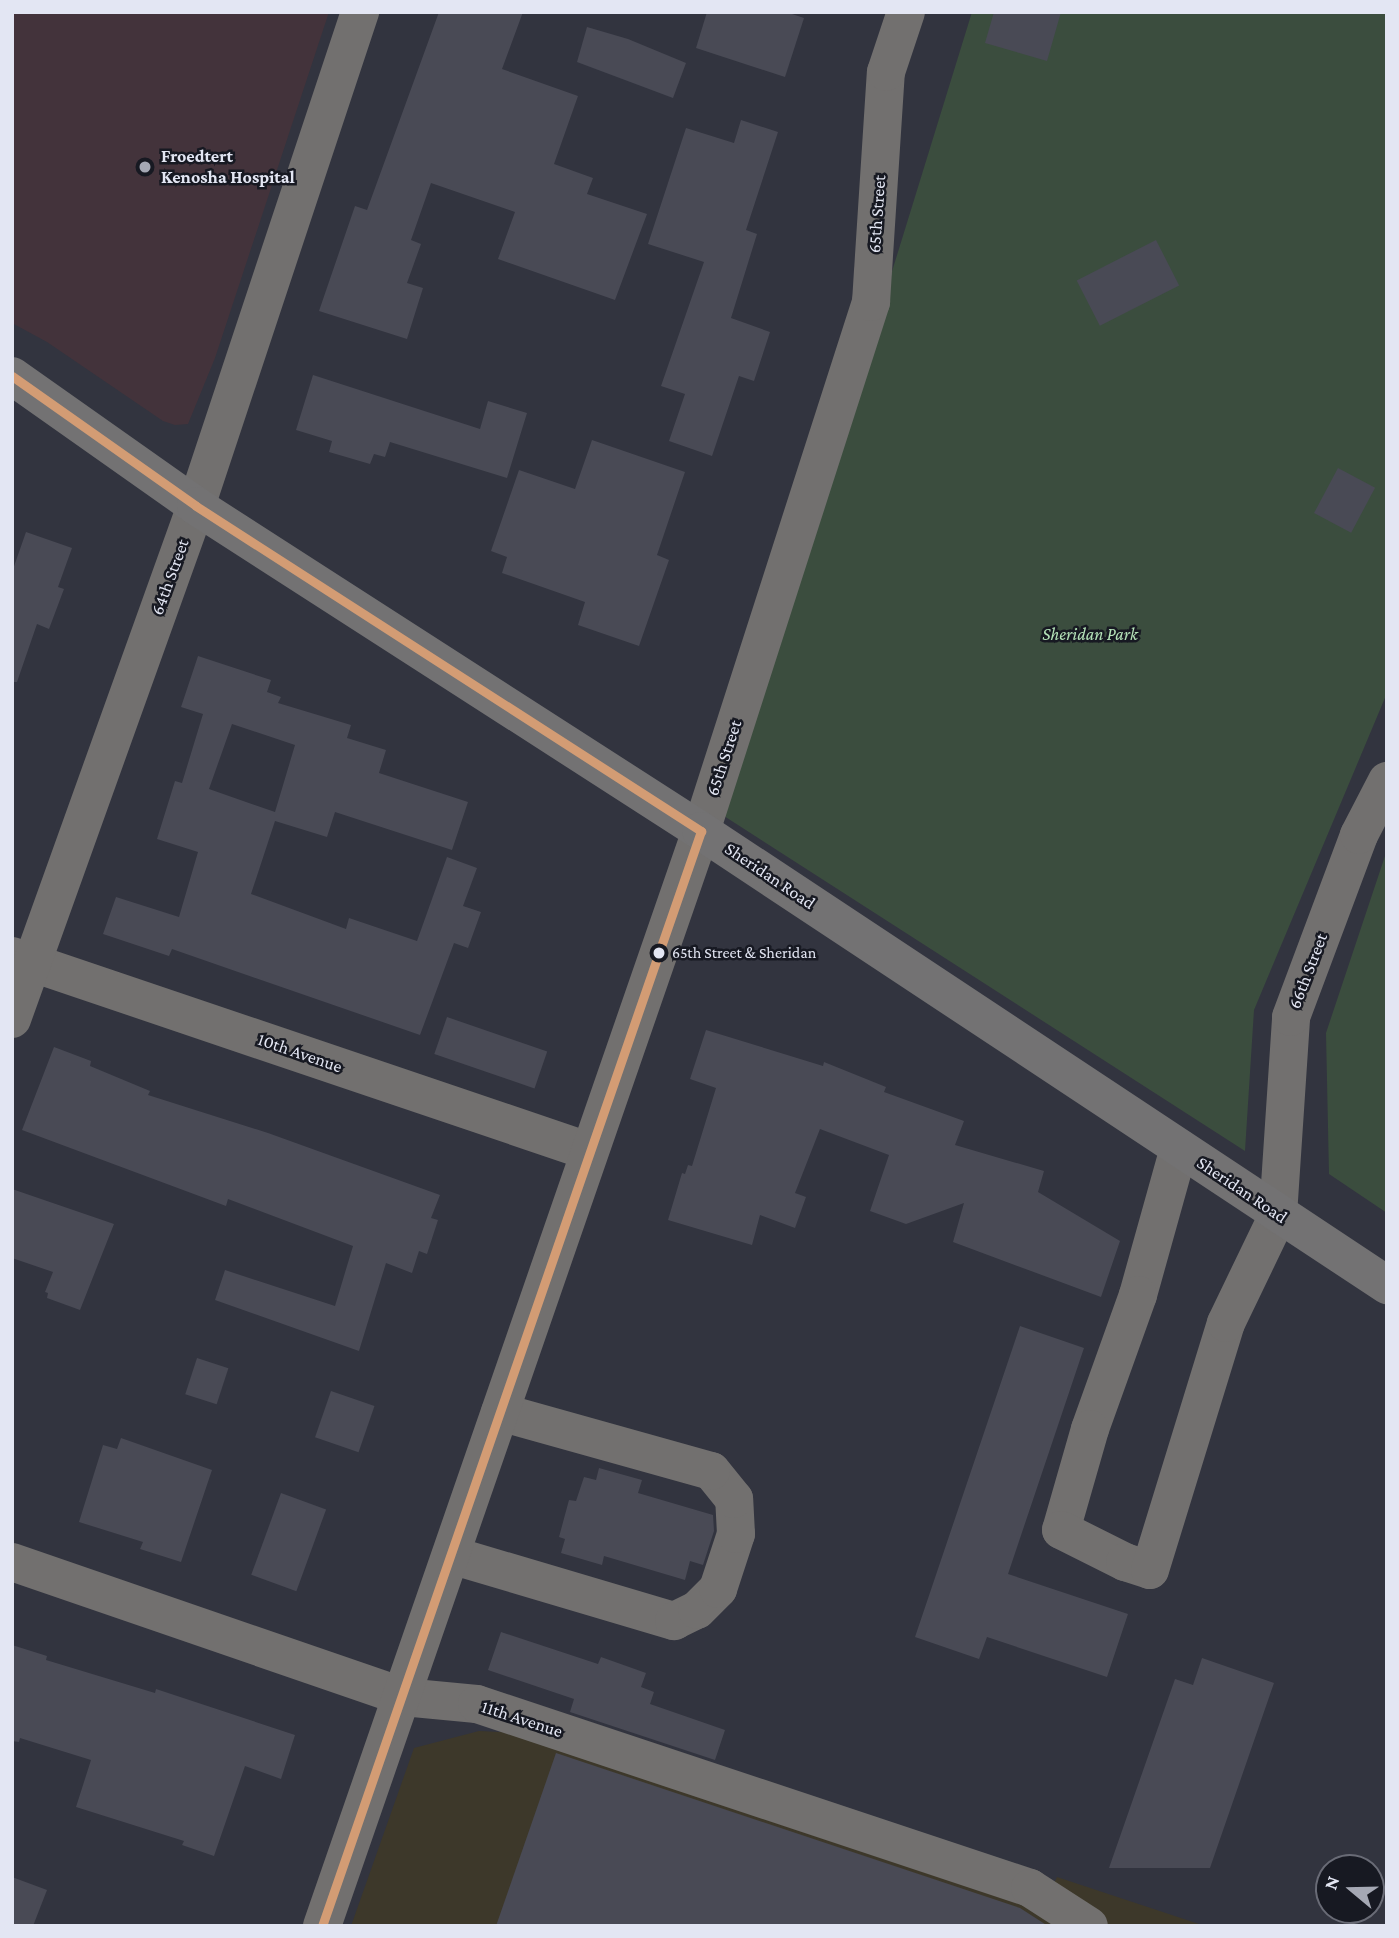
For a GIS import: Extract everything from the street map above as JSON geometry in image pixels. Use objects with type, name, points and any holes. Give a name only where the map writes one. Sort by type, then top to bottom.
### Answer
[{"type":"main road","name":"Sheridan Road","points":[[12,376],[196,506],[701,831],[1387,1285]]},
{"type":"street","name":"64th Street","points":[[12,1019],[22,959],[196,506],[360,12]]},
{"type":"street","name":"65th Street","points":[[322,1926],[403,1697],[588,1151],[701,831],[871,302],[886,72],[906,12]]},
{"type":"street","name":"66th Street","points":[[1279,1215],[1291,1017],[1359,835],[1387,781]]},
{"type":"street","name":"10th Avenue","points":[[22,959],[588,1151]]},
{"type":"street","points":[[1179,1148],[1138,1295],[1090,1429],[1061,1530],[1125,1562],[1150,1570],[1226,1324],[1279,1215]]},
{"type":"street","points":[[451,1555],[674,1621],[697,1610],[718,1590],[736,1534],[734,1499],[711,1471],[500,1412]]},
{"type":"street","name":"11th Avenue","points":[[12,1562],[403,1697],[477,1704],[1030,1888],[1089,1926]]},
{"type":"shaded area","name":"Froedtert Kenosha Hospital","points":[[12,12],[329,12],[215,358],[188,424],[175,425],[163,421],[47,342],[12,323]]},
{"type":"shaded area","points":[[479,1731],[521,1733],[1043,1908],[1057,1877],[1205,1926],[351,1926],[414,1748]]},
{"type":"green space","name":"Sheridan Park","points":[[972,12],[1387,12],[1387,693],[1254,1010],[1245,1151],[724,816]]},
{"type":"green space","points":[[1387,850],[1387,1213],[1329,1174],[1326,1033]]},
{"type":"building","points":[[439,12],[523,12],[502,69],[578,96],[554,164],[593,178],[587,194],[647,214],[615,300],[498,259],[515,212],[431,183],[411,240],[421,244],[407,283],[423,288],[407,339],[319,311],[355,206],[367,210]]},
{"type":"building","points":[[707,12],[786,12],[804,18],[785,77],[696,48]]},
{"type":"building","points":[[994,12],[1061,12],[1047,61],[985,43]]},
{"type":"building","points":[[587,27],[628,39],[686,63],[673,98],[577,62]]},
{"type":"building","points":[[741,120],[778,132],[746,230],[757,234],[731,318],[770,332],[754,381],[739,376],[712,456],[669,441],[685,394],[661,386],[704,262],[648,244],[686,128],[734,143]]},
{"type":"building","points":[[1156,240],[1179,285],[1100,326],[1077,280]]},
{"type":"building","points":[[313,375],[480,429],[488,401],[527,413],[507,478],[390,442],[385,457],[374,454],[370,464],[329,452],[332,441],[296,430]]},
{"type":"building","points":[[592,440],[685,472],[657,555],[669,560],[639,646],[578,625],[585,602],[502,573],[507,557],[491,551],[519,470],[575,489]]},
{"type":"building","points":[[1338,468],[1375,488],[1351,533],[1314,513]]},
{"type":"building","points":[[26,532],[72,548],[58,587],[64,589],[49,629],[37,624],[17,682],[12,682],[12,572]]},
{"type":"building","points":[[198,656],[271,680],[267,692],[281,697],[278,703],[351,725],[347,738],[386,750],[379,773],[468,802],[452,850],[335,812],[327,837],[275,821],[251,894],[346,929],[349,918],[417,941],[447,857],[477,868],[463,906],[481,912],[468,948],[454,943],[420,1035],[172,949],[169,956],[103,934],[116,897],[179,917],[198,852],[157,839],[175,781],[182,783],[203,714],[181,707]],"holes":[[[232,724],[295,745],[275,812],[209,789]]]},
{"type":"building","points":[[447,1017],[547,1052],[535,1088],[434,1054]]},
{"type":"building","points":[[706,1030],[823,1066],[824,1062],[886,1087],[884,1092],[964,1121],[955,1145],[1044,1171],[1038,1192],[1120,1241],[1101,1297],[953,1242],[964,1203],[906,1224],[870,1211],[889,1155],[820,1129],[795,1193],[806,1197],[795,1228],[760,1215],[752,1245],[668,1220],[682,1173],[685,1174],[688,1165],[692,1166],[716,1088],[690,1079]]},
{"type":"building","points":[[54,1047],[91,1061],[90,1066],[150,1091],[148,1095],[268,1133],[440,1195],[431,1218],[438,1220],[427,1254],[419,1251],[412,1273],[386,1263],[359,1351],[215,1300],[225,1270],[335,1306],[353,1246],[228,1199],[226,1206],[22,1130]]},
{"type":"building","points":[[12,1189],[114,1224],[80,1310],[47,1298],[48,1293],[45,1292],[53,1272],[12,1258]]},
{"type":"building","points":[[1020,1326],[1084,1348],[1008,1574],[1128,1614],[1107,1677],[987,1637],[979,1659],[915,1637]]},
{"type":"building","points":[[197,1358],[228,1368],[217,1404],[185,1394]]},
{"type":"building","points":[[331,1391],[374,1406],[359,1452],[315,1437]]},
{"type":"building","points":[[121,1438],[212,1470],[181,1562],[140,1549],[143,1542],[79,1522],[103,1445],[117,1449]]},
{"type":"building","points":[[599,1468],[642,1480],[638,1493],[713,1515],[714,1531],[703,1565],[690,1561],[685,1580],[604,1556],[602,1565],[561,1553],[565,1539],[559,1537],[569,1500],[576,1501],[584,1477],[596,1480]]},
{"type":"building","points":[[281,1493],[326,1509],[296,1591],[251,1575]]},
{"type":"building","points":[[501,1632],[598,1664],[601,1657],[646,1673],[641,1687],[654,1692],[650,1704],[725,1730],[715,1760],[570,1712],[574,1699],[488,1670]]},
{"type":"building","points":[[12,1645],[47,1656],[46,1660],[155,1693],[156,1689],[295,1735],[281,1779],[245,1766],[214,1856],[182,1845],[184,1841],[76,1807],[91,1760],[20,1738],[19,1742],[12,1741]]},
{"type":"building","points":[[1202,1658],[1274,1683],[1210,1868],[1109,1868],[1175,1679],[1193,1685]]},
{"type":"building","points":[[556,1753],[1020,1908],[1048,1926],[496,1926]]},
{"type":"building","points":[[12,1877],[47,1890],[33,1926],[12,1926]]},
{"type":"transit line","points":[[12,376],[196,506],[701,831],[322,1926]]},
{"type":"place","name":"Froedtert Kenosha Hospital","points":[[145,167]]},
{"type":"place","name":"65th Street & Sheridan","points":[[659,953]]}]
